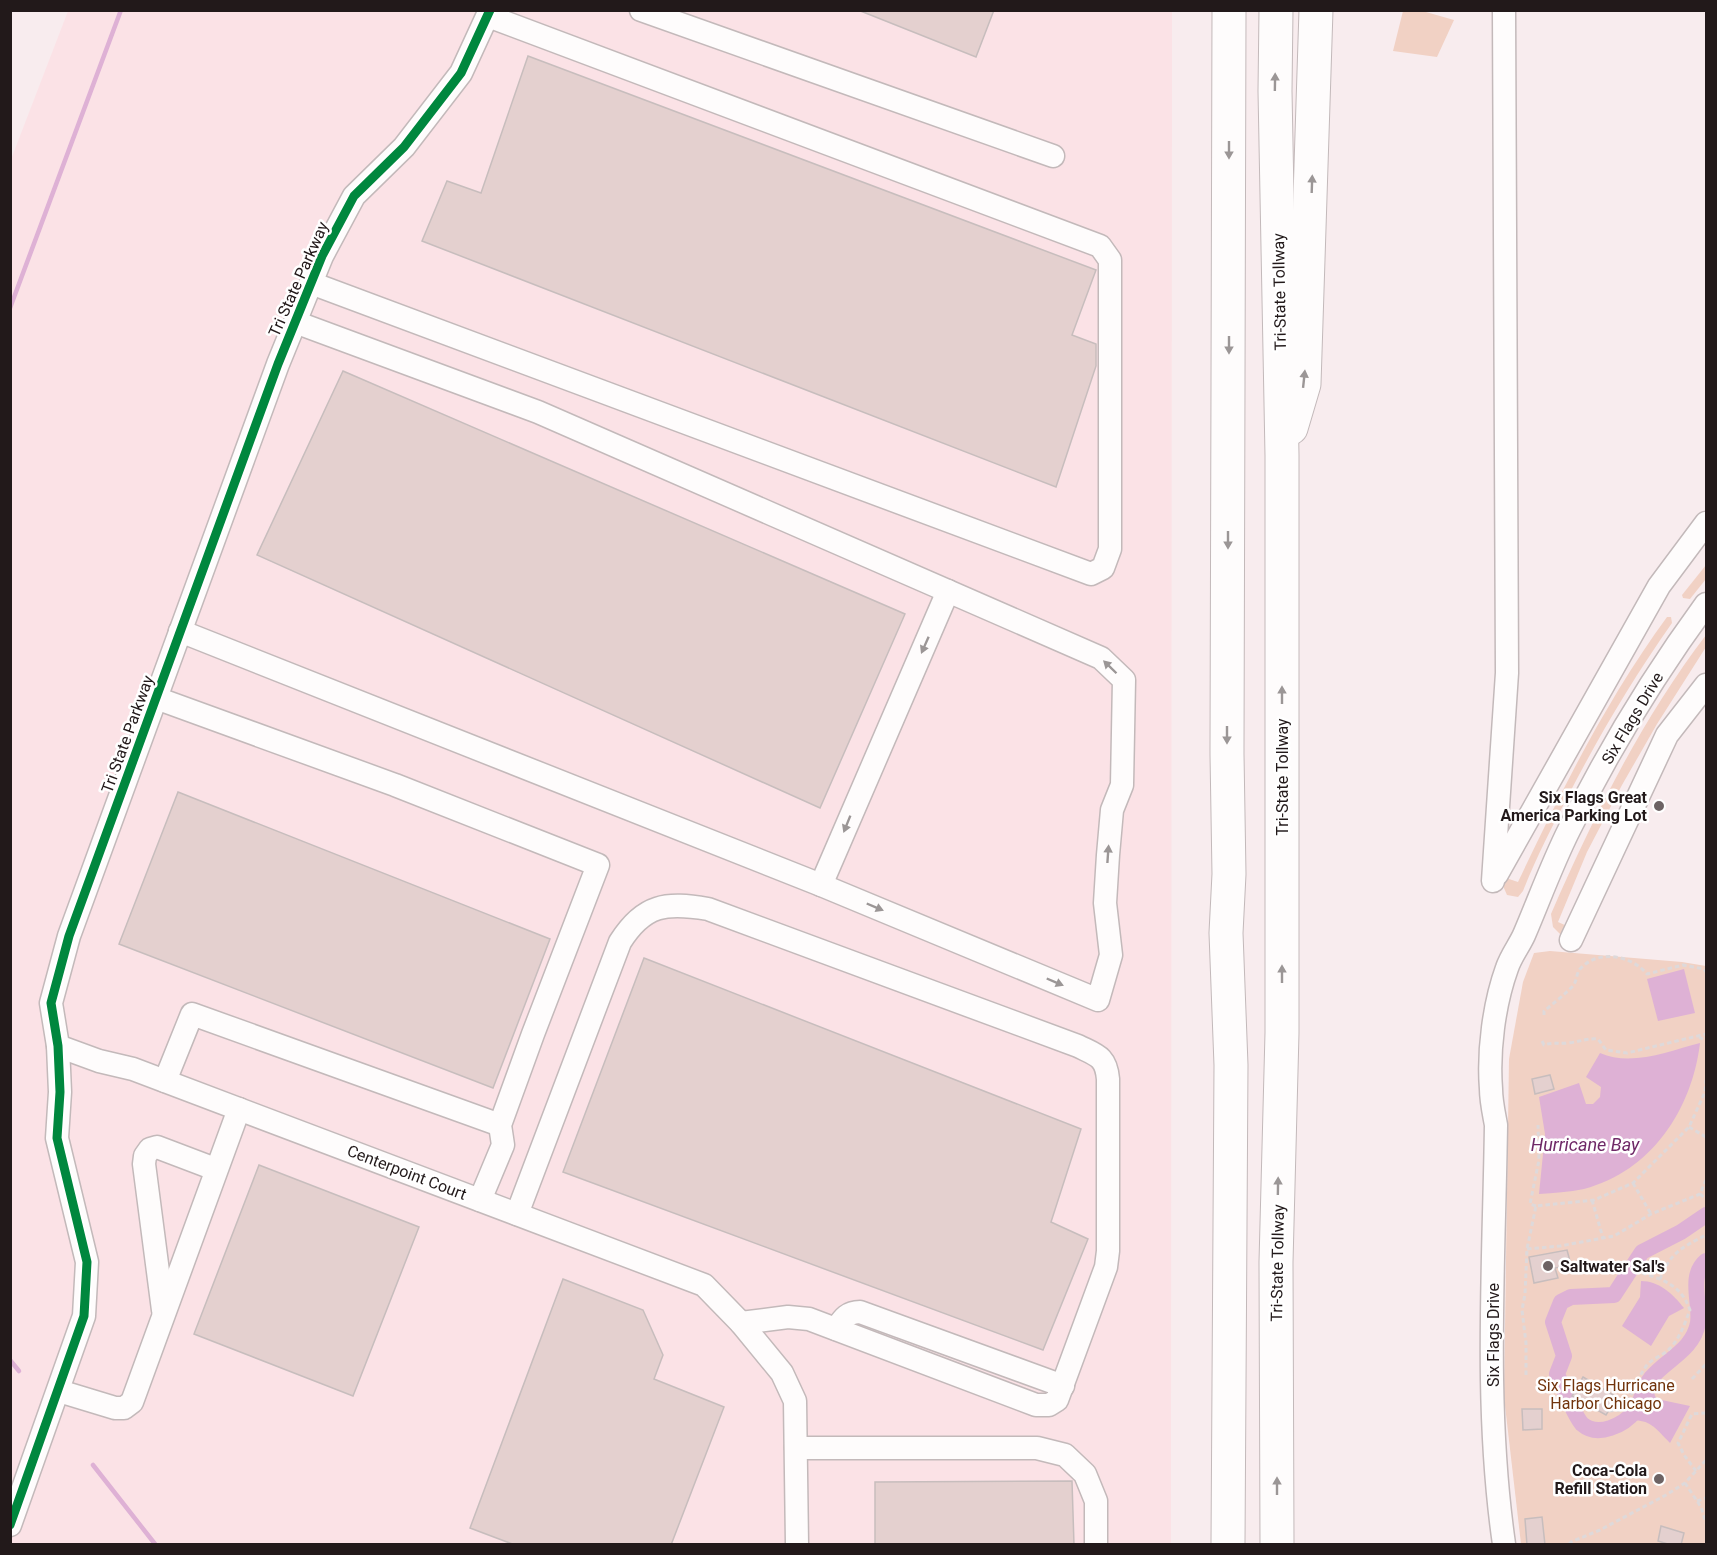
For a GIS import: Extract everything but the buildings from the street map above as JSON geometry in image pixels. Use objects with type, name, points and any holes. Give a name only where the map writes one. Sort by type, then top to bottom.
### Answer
[{"type":"highway","points":[[1228,1545],[1230,1065],[1226,933],[1229,874],[1227,754],[1229,10]]},
{"type":"highway","name":"Tri-State Tollway","points":[[1276,10],[1275,91],[1282,455],[1282,1033],[1276,1262],[1277,1545]]},
{"type":"highway","points":[[1282,455],[1304,384],[1316,10]]},
{"type":"street","points":[[641,10],[682,17],[1053,156]]},
{"type":"street","points":[[1504,10],[1507,673],[1493,881],[1659,586],[1707,523]]},
{"type":"street","points":[[311,283],[1091,574],[1103,568],[1110,549],[1110,260],[1100,246],[489,13]]},
{"type":"street","name":"Tri State Parkway","points":[[10,1525],[84,1316],[87,1262],[57,1138],[60,1092],[58,1046],[51,1004],[69,936],[278,364],[322,256],[354,196],[404,147],[461,74],[489,13]]},
{"type":"street","points":[[180,631],[821,885],[1098,1000],[1111,955],[1106,903],[1107,867],[1112,810],[1122,785],[1124,680],[1101,658],[538,412],[295,322]]},
{"type":"street","points":[[821,885],[948,591]]},
{"type":"street","name":"Six Flags Drive","points":[[1504,1545],[1494,1451],[1492,1370],[1496,1125],[1502,1108],[1507,1042],[1521,970],[1523,936],[1569,831],[1609,756],[1652,681],[1707,604]]},
{"type":"street","points":[[1571,940],[1667,735],[1707,685]]},
{"type":"street","points":[[156,698],[394,785],[598,865],[500,1125],[502,1146],[480,1200]]},
{"type":"street","points":[[518,1214],[620,942],[629,927],[643,914],[663,907],[683,905],[708,909],[1078,1046],[1100,1057],[1107,1066],[1108,1251],[1106,1268],[1057,1400],[1049,1405],[1036,1405],[809,1320],[788,1317],[741,1323]]},
{"type":"street","points":[[165,1081],[192,1014],[500,1125]]},
{"type":"street","name":"Centerpoint Court","points":[[58,1046],[99,1061],[133,1069],[704,1285],[741,1323],[782,1373],[795,1401],[797,1545]]},
{"type":"street","points":[[59,1390],[115,1408],[124,1408],[132,1402],[215,1169],[239,1109]]},
{"type":"street","points":[[163,1314],[144,1164],[145,1156],[150,1149],[157,1148],[215,1169]]},
{"type":"street","points":[[836,1329],[846,1315],[860,1312],[1063,1386]]},
{"type":"street","points":[[965,1378],[974,1353]]},
{"type":"street","points":[[796,1448],[1036,1448],[1065,1455],[1085,1474],[1096,1502],[1096,1545]]},
{"type":"path","points":[[1545,1015],[1544,1011],[1576,982],[1578,971],[1599,958],[1628,959],[1639,965],[1647,974],[1683,965],[1704,969],[1707,972]]},
{"type":"path","points":[[1542,1041],[1544,1045],[1554,1041],[1565,1044],[1588,1038],[1598,1039],[1606,1050],[1627,1053],[1707,1034]]},
{"type":"path","points":[[1699,1037],[1707,1041]]},
{"type":"path","points":[[1538,1125],[1539,1160],[1530,1204],[1536,1206],[1592,1200],[1633,1183],[1689,1127],[1706,1090],[1707,1080]]},
{"type":"path","points":[[1689,1127],[1707,1137]]},
{"type":"path","points":[[1527,1249],[1560,1246],[1614,1236],[1651,1214],[1700,1194],[1707,1180]]},
{"type":"path","points":[[1633,1183],[1651,1214]]},
{"type":"path","points":[[1700,1194],[1707,1199]]},
{"type":"path","points":[[1592,1200],[1602,1238]]},
{"type":"path","points":[[1526,1376],[1526,1343],[1522,1310],[1526,1294],[1527,1249],[1536,1206]]},
{"type":"path","points":[[1660,1279],[1667,1261],[1673,1254],[1707,1235]]},
{"type":"path","points":[[1609,1411],[1621,1410],[1629,1402],[1635,1384],[1648,1363],[1668,1350],[1679,1337],[1690,1310],[1685,1297],[1673,1284],[1642,1273]]},
{"type":"path","points":[[1692,1379],[1707,1364]]},
{"type":"path","points":[[1696,1471],[1678,1443],[1692,1414],[1707,1413]]},
{"type":"path","points":[[1569,1545],[1666,1495],[1685,1483],[1707,1460]]},
{"type":"path","points":[[1685,1483],[1697,1501],[1707,1523]]},
{"type":"path","points":[[1697,1501],[1707,1498]]},
{"type":"shaded area","points":[[68,11],[1172,11],[1171,1544],[11,1544],[10,162]]},
{"type":"green space","points":[[1403,11],[1426,11],[1454,20],[1437,57],[1393,51]]},
{"type":"green space","points":[[1706,565],[1706,579],[1690,599],[1683,598],[1682,595]]},
{"type":"green space","points":[[1667,617],[1671,617],[1672,623],[1630,686],[1592,751],[1550,831],[1523,891],[1518,897],[1507,895],[1500,879],[1503,877],[1518,882],[1586,746],[1624,680]]},
{"type":"green space","points":[[1706,635],[1706,647],[1657,724],[1587,852],[1558,922],[1567,926],[1561,935],[1553,927],[1551,914],[1584,841],[1640,735]]},
{"type":"green space","name":"Six Flags Hurricane Harbor Chicago","points":[[1550,951],[1706,966],[1706,1544],[1521,1544],[1504,1397],[1509,1059],[1523,982],[1534,953]]},
{"type":"water","points":[[1684,969],[1695,1013],[1658,1021],[1647,979]]},
{"type":"water","name":"Hurricane Bay","points":[[1700,1043],[1696,1067],[1678,1113],[1648,1152],[1630,1168],[1608,1180],[1584,1189],[1539,1194],[1545,1134],[1539,1097],[1579,1083],[1586,1104],[1593,1104],[1600,1097],[1601,1087],[1586,1077],[1600,1053],[1612,1057],[1637,1058]]},
{"type":"water","points":[[1641,1281],[1654,1283],[1665,1289],[1684,1308],[1669,1316],[1651,1346],[1622,1326],[1640,1297]]},
{"type":"water","points":[[1651,1378],[1657,1399],[1690,1406],[1670,1443],[1650,1424],[1639,1421],[1623,1422],[1636,1406]]},
{"type":"waterway","points":[[10,308],[121,10]]},
{"type":"waterway","points":[[1706,1215],[1681,1232],[1642,1252],[1614,1295],[1571,1297],[1561,1302],[1553,1322],[1564,1356],[1557,1374],[1582,1424],[1588,1428],[1603,1430],[1624,1421],[1635,1411],[1651,1378],[1679,1354],[1691,1340],[1698,1323],[1696,1282],[1701,1267],[1706,1261]]},
{"type":"waterway","points":[[10,1360],[19,1371]]},
{"type":"waterway","points":[[93,1465],[155,1544]]},
{"type":"cycle path","points":[[10,1525],[84,1316],[87,1262],[57,1138],[60,1092],[58,1046],[51,1003],[69,936],[278,364],[322,256],[354,196],[404,147],[461,73],[490,10]]},
{"type":"place","name":"Six Flags Great America Parking Lot","points":[[1659,806]]},
{"type":"place","name":"Saltwater Sal's","points":[[1548,1266]]},
{"type":"place","name":"Coca-Cola Refill Station","points":[[1659,1479]]}]
